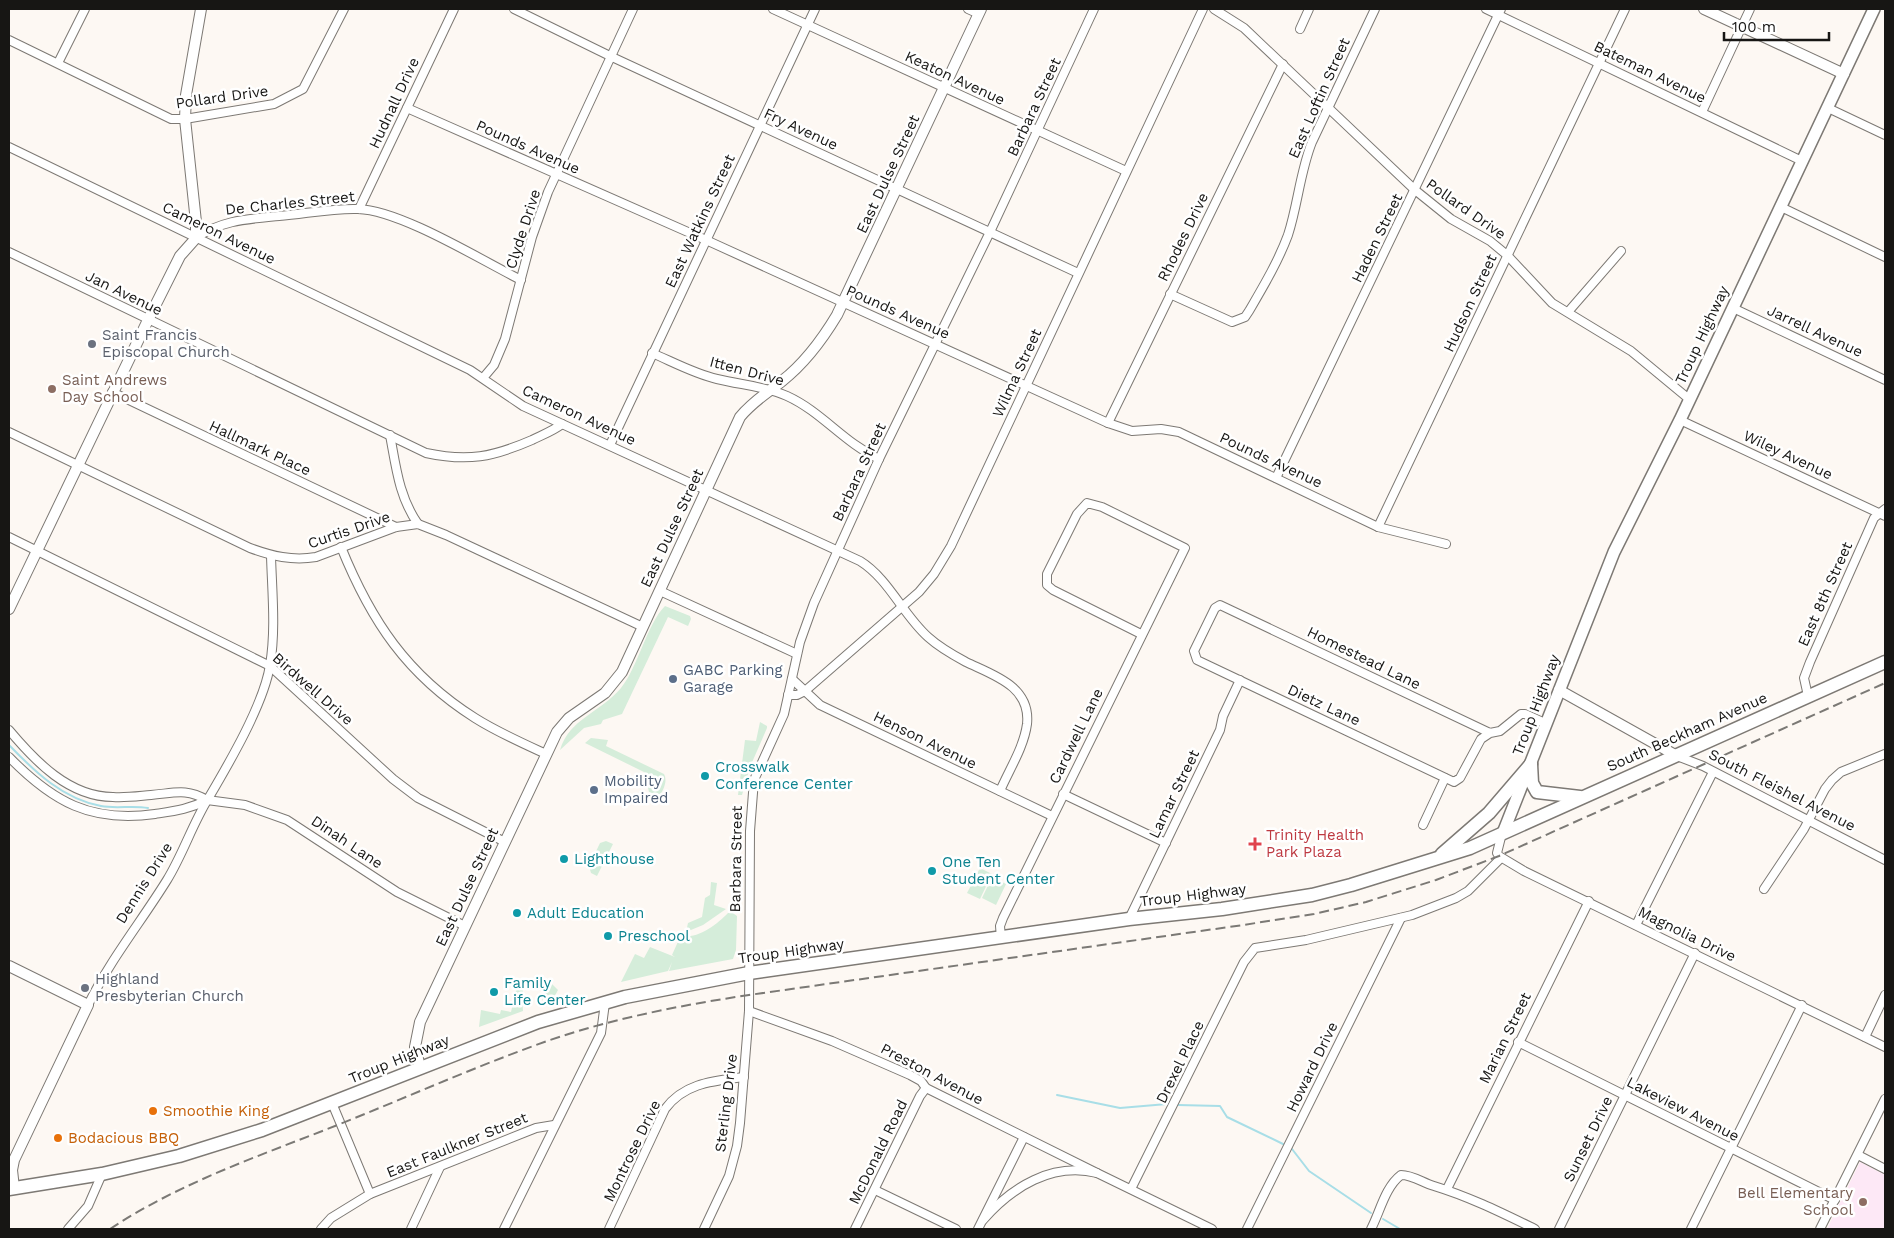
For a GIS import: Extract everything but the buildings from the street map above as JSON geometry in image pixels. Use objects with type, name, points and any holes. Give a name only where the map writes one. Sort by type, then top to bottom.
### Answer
[{"type":"main road","name":"Troup Highway","points":[[11,1188],[102,1174],[193,1152],[262,1130],[538,1022],[605,1003],[749,973],[1129,919],[1222,909],[1312,894],[1394,873],[1470,848],[1503,832],[1547,724],[1603,576],[1680,420],[1874,9]]},
{"type":"main road","name":"South Beckham Avenue","points":[[1503,832],[1885,662]]},
{"type":"main road","points":[[1531,764],[1532,782],[1537,792],[1582,797]]},
{"type":"main road","points":[[1436,859],[1489,812],[1531,764]]},
{"type":"street","points":[[58,63],[85,9]]},
{"type":"street","points":[[196,238],[196,213],[185,119],[186,95],[201,9]]},
{"type":"street","name":"Pollard Drive","points":[[9,40],[171,119],[185,119],[274,104],[302,89],[344,9]]},
{"type":"street","name":"Hudnall Drive","points":[[359,209],[454,9]]},
{"type":"street","name":"Fry Avenue","points":[[514,9],[612,57],[1078,274]]},
{"type":"street","name":"Clyde Drive","points":[[483,378],[494,365],[505,339],[540,214],[633,9]]},
{"type":"street","name":"Keaton Avenue","points":[[773,9],[1126,171]]},
{"type":"street","name":"East Watkins Street","points":[[610,445],[652,352],[815,9]]},
{"type":"street","points":[[968,9],[980,11]]},
{"type":"street","name":"Barbara Street","points":[[749,973],[752,788],[784,714],[796,654],[808,618],[879,459],[990,232],[1094,9]]},
{"type":"street","name":"Wilma Street","points":[[788,695],[797,695],[805,691],[920,592],[934,574],[951,546],[1203,9]]},
{"type":"street","name":"Pollard Drive","points":[[1214,9],[1244,28],[1415,190],[1451,219],[1490,241],[1507,255],[1552,303],[1630,351],[1689,399]]},
{"type":"street","points":[[1300,29],[1310,9]]},
{"type":"street","name":"East Loftin Street","points":[[1170,294],[1224,320],[1232,322],[1245,317],[1278,258],[1294,212],[1304,162],[1375,9]]},
{"type":"street","name":"Bateman Avenue","points":[[1486,9],[1499,12],[1802,161]]},
{"type":"street","name":"Hudson Street","points":[[1378,527],[1507,255],[1601,63],[1625,9]]},
{"type":"street","points":[[1704,9],[1844,74]]},
{"type":"street","points":[[1702,112],[1750,9]]},
{"type":"street","name":"East Dulse Street","points":[[420,1068],[416,1055],[417,1031],[546,754],[566,720],[599,699],[626,666],[740,417],[812,353],[825,336],[897,189],[980,11]]},
{"type":"street","name":"Haden Street","points":[[1276,478],[1499,12]]},
{"type":"street","name":"Rhodes Drive","points":[[1108,423],[1283,64]]},
{"type":"street","name":"Pounds Avenue","points":[[407,108],[706,240],[1108,423],[1132,431],[1161,429],[1179,432],[1378,527],[1446,544]]},
{"type":"street","points":[[1828,108],[1885,135]]},
{"type":"street","name":"Cameron Avenue","points":[[9,147],[483,378],[523,406],[839,549],[869,567],[919,628],[936,644],[958,658],[1004,679],[1020,694],[1024,703],[1027,724],[1018,752],[1000,791]]},
{"type":"street","points":[[1781,207],[1885,257]]},
{"type":"street","name":"De Charles Street","points":[[9,609],[112,392],[180,256],[196,238],[208,229],[234,221],[359,209],[385,214],[407,222],[521,280]]},
{"type":"street","points":[[1568,312],[1621,251]]},
{"type":"street","name":"Jan Avenue","points":[[9,252],[426,453],[470,459],[484,458],[512,449],[556,430],[562,424]]},
{"type":"street","name":"Jarrell Avenue","points":[[1733,308],[1885,380]]},
{"type":"street","name":"Itten Drive","points":[[652,352],[716,379],[770,389],[806,407],[852,444],[879,459]]},
{"type":"street","name":"Hallmark Place","points":[[112,392],[396,528]]},
{"type":"street","name":"Wiley Avenue","points":[[1680,420],[1883,513]]},
{"type":"street","name":"Curtis Drive","points":[[9,432],[250,548],[271,556],[302,559],[396,528],[418,524]]},
{"type":"street","points":[[390,435],[400,486],[408,508],[418,524],[446,535],[643,627]]},
{"type":"street","name":"Cardwell Lane","points":[[1001,938],[1000,926],[1002,918],[1185,548],[1102,506],[1086,503],[1078,514],[1047,574],[1046,582],[1053,590],[1141,634]]},
{"type":"street","name":"East 8th Street","points":[[1808,696],[1804,678],[1874,518],[1883,513]]},
{"type":"street","name":"Birdwell Drive","points":[[9,537],[270,666],[399,784],[418,798],[505,842]]},
{"type":"street","points":[[342,547],[358,587],[375,617],[395,648],[418,674],[476,718],[546,754]]},
{"type":"street","name":"Dennis Drive","points":[[11,1188],[14,1160],[88,1005],[108,967],[171,874],[207,800],[221,778],[253,711],[270,666],[272,628],[271,556]]},
{"type":"street","points":[[660,591],[796,654]]},
{"type":"street","name":"Homestead Lane","points":[[1194,655],[1214,608],[1220,605],[1490,733]]},
{"type":"street","name":"Dietz Lane","points":[[1194,655],[1197,660],[1445,778]]},
{"type":"street","name":"Henson Avenue","points":[[792,678],[820,705],[1052,816]]},
{"type":"street","name":"Lamar Street","points":[[1129,919],[1220,730],[1223,716],[1240,680]]},
{"type":"street","name":"South Fleishel Avenue","points":[[1559,690],[1677,756],[1713,772],[1885,860]]},
{"type":"street","points":[[1423,824],[1445,778],[1458,781],[1478,744],[1490,733],[1500,731],[1522,714],[1547,724]]},
{"type":"street","name":"Dinah Lane","points":[[9,730],[32,756],[62,781],[80,790],[112,798],[192,792],[207,800],[245,804],[287,820],[397,892],[465,926]]},
{"type":"street","points":[[1764,889],[1809,821],[1825,789],[1840,772],[1885,754]]},
{"type":"street","name":"Dinah Lane","points":[[9,757],[40,787],[64,803],[108,816],[132,817],[190,808],[207,800]]},
{"type":"street","points":[[1636,924],[1713,772]]},
{"type":"street","points":[[1063,794],[1166,843]]},
{"type":"street","points":[[1401,918],[1456,898],[1478,882],[1501,858],[1497,853],[1503,832]]},
{"type":"street","name":"Magnolia Drive","points":[[1501,858],[1885,1047]]},
{"type":"street","name":"Marian Street","points":[[1447,1189],[1589,901]]},
{"type":"street","name":"Drexel Place","points":[[1131,1189],[1244,962],[1255,948],[1306,940],[1401,918]]},
{"type":"street","name":"Howard Drive","points":[[1247,1229],[1401,918]]},
{"type":"street","name":"Sunset Drive","points":[[1559,1229],[1695,953]]},
{"type":"street","points":[[9,966],[88,1005]]},
{"type":"street","name":"Sterling Drive","points":[[704,1229],[729,1176],[737,1146],[749,1011],[749,973]]},
{"type":"street","points":[[1865,1037],[1885,995]]},
{"type":"street","points":[[504,1229],[601,1033],[605,1003]]},
{"type":"street","points":[[1691,1229],[1802,1005]]},
{"type":"street","name":"Preston Avenue","points":[[749,1011],[869,1057],[910,1075],[921,1081],[926,1088],[1212,1229]]},
{"type":"street","name":"Lakeview Avenue","points":[[1518,1042],[1835,1200]]},
{"type":"street","name":"Montrose Drive","points":[[608,1229],[665,1109],[672,1100],[683,1091],[711,1081],[744,1077]]},
{"type":"street","name":"McDonald Road","points":[[856,1229],[920,1096],[926,1088]]},
{"type":"street","points":[[1820,1229],[1885,1099]]},
{"type":"street","points":[[332,1103],[370,1194]]},
{"type":"street","name":"East Faulkner Street","points":[[321,1229],[337,1214],[370,1194],[536,1128],[554,1125]]},
{"type":"street","points":[[978,1229],[1024,1137]]},
{"type":"street","points":[[1858,1156],[1885,1169]]},
{"type":"street","points":[[411,1229],[440,1167]]},
{"type":"street","points":[[983,1220],[1005,1198],[1036,1178],[1074,1171],[1097,1173]]},
{"type":"street","points":[[68,1229],[88,1206],[102,1174]]},
{"type":"street","points":[[1372,1229],[1387,1193],[1395,1180],[1401,1175],[1408,1175],[1447,1189],[1535,1229]]},
{"type":"street","points":[[875,1190],[956,1229]]},
{"type":"shaded area","name":"Bell Elementary School","points":[[1860,1162],[1885,1175],[1885,1229],[1827,1229]]},
{"type":"green space","points":[[665,606],[690,616],[691,619],[688,626],[668,617],[622,714],[603,720],[601,724],[584,728],[560,750],[564,739],[578,723],[621,688],[633,669],[653,623]]},
{"type":"green space","points":[[760,722],[767,726],[767,728],[750,767],[742,795],[738,795],[745,740],[756,741]]},
{"type":"green space","points":[[591,738],[608,740],[606,746],[664,774],[665,783],[659,797],[649,792],[646,779],[648,774],[585,743]]},
{"type":"green space","points":[[606,841],[613,844],[597,876],[591,873],[589,866],[600,843]]},
{"type":"green space","points":[[980,868],[992,874],[980,899],[967,893]]},
{"type":"green space","points":[[992,877],[1006,884],[996,905],[982,898]]},
{"type":"green space","points":[[711,882],[717,883],[714,905],[726,909],[703,925],[686,932],[688,923],[702,917],[705,898],[710,895]]},
{"type":"green space","points":[[730,911],[737,916],[736,950],[733,959],[669,971],[672,962],[668,971],[621,982],[635,954],[644,958],[650,947],[675,957],[672,955],[681,935],[687,936],[701,933]]},
{"type":"green space","points":[[518,981],[526,982],[522,994],[523,1011],[479,1027],[481,1010],[500,1014],[501,1010],[511,1012]]},
{"type":"green space","points":[[545,981],[552,984],[558,990],[551,1003],[544,1005],[542,998]]},
{"type":"waterway","points":[[9,745],[50,783],[74,797],[101,806],[148,808]]},
{"type":"waterway","points":[[1057,1095],[1120,1108],[1167,1104]]},
{"type":"waterway","points":[[1178,1105],[1220,1106],[1227,1117],[1283,1144]]},
{"type":"waterway","points":[[1292,1149],[1309,1171],[1371,1213]]},
{"type":"waterway","points":[[1383,1219],[1400,1229]]},
{"type":"railway","points":[[110,1229],[165,1197],[222,1170],[497,1060],[550,1040],[599,1025],[649,1013],[724,999],[1243,925],[1314,914],[1366,902],[1436,880],[1499,856],[1885,683]]},
{"type":"place","name":"Saint Francis Episcopal Church","points":[[92,344]]},
{"type":"place","name":"Saint Andrews Day School","points":[[52,389]]},
{"type":"place","name":"GABC Parking Garage","points":[[673,679]]},
{"type":"place","name":"Crosswalk Conference Center","points":[[705,776]]},
{"type":"place","name":"Mobility Impaired","points":[[594,790]]},
{"type":"place","name":"Trinity Health Park Plaza","points":[[1255,844]]},
{"type":"place","name":"Lighthouse","points":[[564,859]]},
{"type":"place","name":"One Ten Student Center","points":[[932,871]]},
{"type":"place","name":"Adult Education","points":[[517,913]]},
{"type":"place","name":"Preschool","points":[[608,936]]},
{"type":"place","name":"Highland Presbyterian Church","points":[[85,988]]},
{"type":"place","name":"Family Life Center","points":[[494,992]]},
{"type":"place","name":"Smoothie King","points":[[153,1111]]},
{"type":"place","name":"Bodacious BBQ","points":[[58,1138]]},
{"type":"place","name":"Bell Elementary School","points":[[1863,1202]]}]
